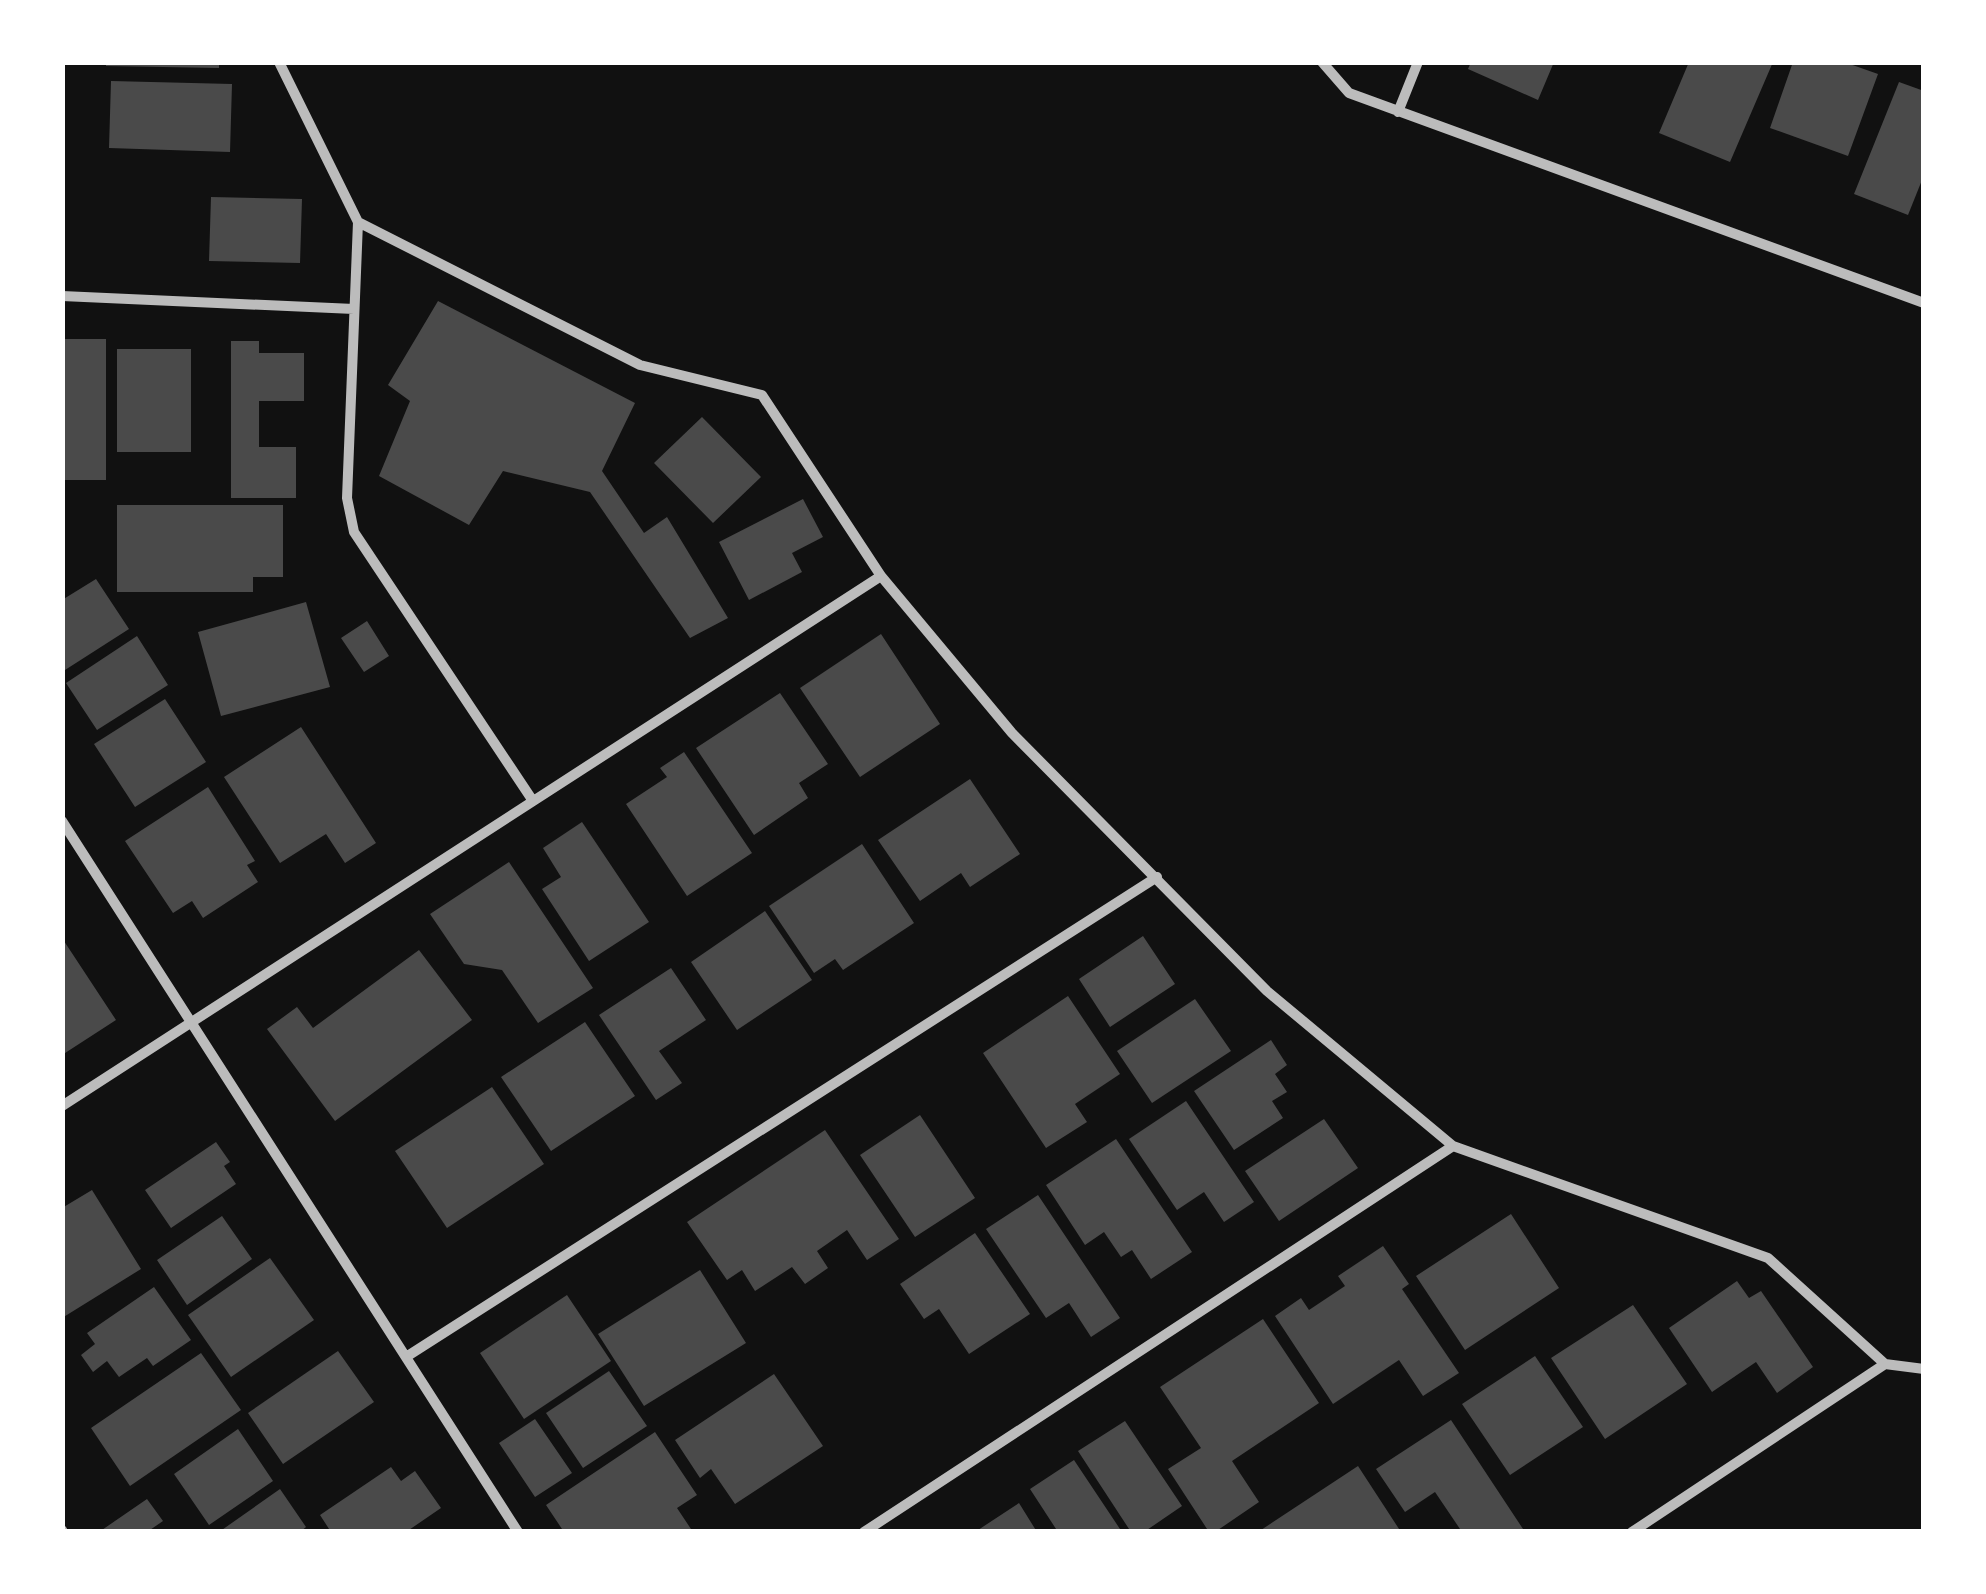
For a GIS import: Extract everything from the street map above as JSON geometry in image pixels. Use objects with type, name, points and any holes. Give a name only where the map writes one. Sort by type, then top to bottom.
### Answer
[{"type":"street","points":[[279,62],[358,222],[347,498],[354,532],[533,801]]},
{"type":"street","points":[[1322,62],[1349,93],[1924,303]]},
{"type":"street","points":[[1398,112],[1418,62]]},
{"type":"street","points":[[358,222],[640,365],[762,395],[881,576],[1012,733],[1267,991],[1453,1146],[1768,1258],[1885,1364],[1924,1369]]},
{"type":"street","points":[[62,296],[354,309]]},
{"type":"street","points":[[62,1106],[881,576]]},
{"type":"street","points":[[62,820],[518,1532]]},
{"type":"street","points":[[406,1357],[1157,877]]},
{"type":"street","points":[[864,1532],[1453,1146]]},
{"type":"street","points":[[1632,1532],[1885,1364]]},
{"type":"building","points":[[106,62],[219,62],[219,68],[106,66]]},
{"type":"building","points":[[1471,62],[1554,62],[1538,100],[1468,69]]},
{"type":"building","points":[[1689,62],[1773,62],[1730,162],[1659,133]]},
{"type":"building","points":[[1793,62],[1844,62],[1878,74],[1848,156],[1770,128]]},
{"type":"building","points":[[111,81],[232,84],[230,152],[109,148]]},
{"type":"building","points":[[1899,82],[1924,91],[1924,175],[1908,215],[1854,194]]},
{"type":"building","points":[[211,197],[302,199],[300,263],[209,261]]},
{"type":"building","points":[[438,301],[635,403],[602,471],[644,533],[667,517],[728,618],[690,638],[590,492],[503,471],[469,525],[379,476],[410,401],[388,385]]},
{"type":"building","points":[[62,339],[106,339],[106,480],[62,480]]},
{"type":"building","points":[[231,341],[259,341],[259,353],[304,353],[304,401],[259,401],[259,447],[296,447],[296,498],[231,498]]},
{"type":"building","points":[[117,349],[191,349],[191,452],[117,452]]},
{"type":"building","points":[[702,417],[761,477],[713,523],[654,463]]},
{"type":"building","points":[[803,499],[823,537],[792,553],[802,572],[749,600],[719,542]]},
{"type":"building","points":[[117,505],[283,505],[283,577],[253,577],[253,592],[117,592]]},
{"type":"building","points":[[96,579],[129,629],[65,670],[62,600]]},
{"type":"building","points":[[306,602],[330,687],[221,716],[198,632]]},
{"type":"building","points":[[367,621],[389,656],[364,672],[341,638]]},
{"type":"building","points":[[881,634],[940,724],[860,777],[800,688]]},
{"type":"building","points":[[137,636],[168,685],[97,730],[66,683]]},
{"type":"building","points":[[780,693],[828,764],[799,783],[808,798],[754,835],[696,748]]},
{"type":"building","points":[[165,699],[206,762],[135,807],[94,744]]},
{"type":"building","points":[[301,727],[376,843],[345,863],[326,834],[280,863],[224,777]]},
{"type":"building","points":[[684,752],[752,853],[687,896],[626,804],[667,777],[660,768]]},
{"type":"building","points":[[970,779],[1020,854],[970,887],[961,873],[920,901],[878,840]]},
{"type":"building","points":[[208,787],[255,861],[247,865],[258,882],[203,918],[192,901],[173,913],[125,841]]},
{"type":"building","points":[[582,822],[649,922],[589,961],[542,889],[561,877],[543,848]]},
{"type":"building","points":[[862,844],[914,923],[843,970],[835,959],[814,973],[769,906]]},
{"type":"building","points":[[509,862],[593,988],[538,1023],[502,970],[464,964],[430,914]]},
{"type":"building","points":[[765,911],[812,980],[737,1030],[691,962]]},
{"type":"building","points":[[1143,936],[1175,984],[1110,1027],[1079,979]]},
{"type":"building","points":[[62,938],[116,1020],[62,1055]]},
{"type":"building","points":[[419,950],[472,1020],[335,1121],[267,1029],[297,1007],[313,1028]]},
{"type":"building","points":[[671,968],[706,1020],[659,1051],[682,1083],[656,1100],[599,1015]]},
{"type":"building","points":[[1068,996],[1120,1074],[1075,1104],[1087,1122],[1046,1148],[983,1053]]},
{"type":"building","points":[[1195,999],[1231,1051],[1152,1103],[1117,1051]]},
{"type":"building","points":[[585,1022],[635,1096],[551,1151],[501,1077]]},
{"type":"building","points":[[1271,1040],[1287,1065],[1275,1074],[1287,1092],[1272,1101],[1283,1118],[1234,1150],[1194,1091]]},
{"type":"building","points":[[492,1087],[544,1164],[447,1228],[395,1151]]},
{"type":"building","points":[[1186,1101],[1254,1202],[1224,1222],[1204,1192],[1177,1210],[1129,1139]]},
{"type":"building","points":[[920,1115],[975,1198],[915,1237],[860,1155]]},
{"type":"building","points":[[1324,1119],[1358,1168],[1279,1221],[1245,1171]]},
{"type":"building","points":[[825,1130],[899,1239],[867,1260],[847,1230],[817,1251],[828,1268],[805,1284],[792,1267],[755,1291],[742,1270],[727,1280],[687,1222]]},
{"type":"building","points":[[1116,1139],[1192,1252],[1151,1279],[1132,1250],[1121,1257],[1104,1232],[1085,1245],[1046,1185]]},
{"type":"building","points":[[216,1142],[230,1162],[224,1166],[236,1184],[171,1228],[145,1190]]},
{"type":"building","points":[[92,1190],[141,1269],[62,1318],[62,1208]]},
{"type":"building","points":[[1038,1195],[1120,1318],[1091,1337],[1069,1303],[1046,1318],[986,1229]]},
{"type":"building","points":[[1511,1214],[1559,1288],[1465,1350],[1416,1276]]},
{"type":"building","points":[[222,1216],[252,1259],[187,1305],[157,1260]]},
{"type":"building","points":[[975,1233],[1030,1314],[969,1354],[939,1309],[924,1319],[900,1284]]},
{"type":"building","points":[[1383,1246],[1409,1284],[1402,1289],[1459,1373],[1423,1396],[1399,1360],[1333,1404],[1275,1316],[1301,1298],[1309,1310],[1345,1286],[1338,1276]]},
{"type":"building","points":[[270,1258],[314,1320],[231,1377],[188,1315]]},
{"type":"building","points":[[700,1270],[746,1343],[644,1406],[598,1334]]},
{"type":"building","points":[[1737,1281],[1749,1298],[1761,1291],[1813,1367],[1777,1393],[1756,1362],[1712,1392],[1669,1328]]},
{"type":"building","points":[[154,1287],[191,1340],[153,1366],[147,1358],[119,1377],[107,1361],[93,1372],[81,1355],[95,1344],[87,1333]]},
{"type":"building","points":[[567,1295],[611,1361],[524,1419],[480,1353]]},
{"type":"building","points":[[1633,1305],[1687,1384],[1605,1439],[1551,1358]]},
{"type":"building","points":[[1263,1319],[1319,1403],[1232,1461],[1259,1502],[1215,1532],[1209,1532],[1168,1469],[1201,1448],[1160,1387]]},
{"type":"building","points":[[338,1351],[374,1402],[283,1464],[248,1413]]},
{"type":"building","points":[[201,1353],[241,1410],[130,1486],[91,1428]]},
{"type":"building","points":[[1535,1356],[1583,1427],[1510,1475],[1462,1404]]},
{"type":"building","points":[[609,1371],[647,1426],[583,1468],[546,1413]]},
{"type":"building","points":[[774,1374],[823,1446],[735,1504],[711,1469],[700,1478],[675,1440]]},
{"type":"building","points":[[535,1419],[572,1473],[535,1497],[499,1443]]},
{"type":"building","points":[[1451,1420],[1525,1532],[1456,1532],[1460,1529],[1435,1492],[1405,1512],[1376,1469]]},
{"type":"building","points":[[1125,1421],[1182,1506],[1144,1532],[1131,1532],[1078,1451]]},
{"type":"building","points":[[238,1429],[273,1481],[209,1525],[174,1474]]},
{"type":"building","points":[[655,1432],[697,1495],[677,1508],[693,1532],[564,1532],[546,1505]]},
{"type":"building","points":[[1074,1460],[1122,1532],[1058,1532],[1030,1489]]},
{"type":"building","points":[[1358,1466],[1401,1532],[1258,1532]]},
{"type":"building","points":[[391,1467],[401,1481],[415,1471],[441,1508],[406,1532],[331,1532],[320,1515]]},
{"type":"building","points":[[280,1489],[306,1527],[300,1532],[219,1532]]},
{"type":"building","points":[[147,1499],[163,1521],[147,1532],[99,1532]]},
{"type":"building","points":[[1019,1503],[1037,1532],[975,1532]]}]
